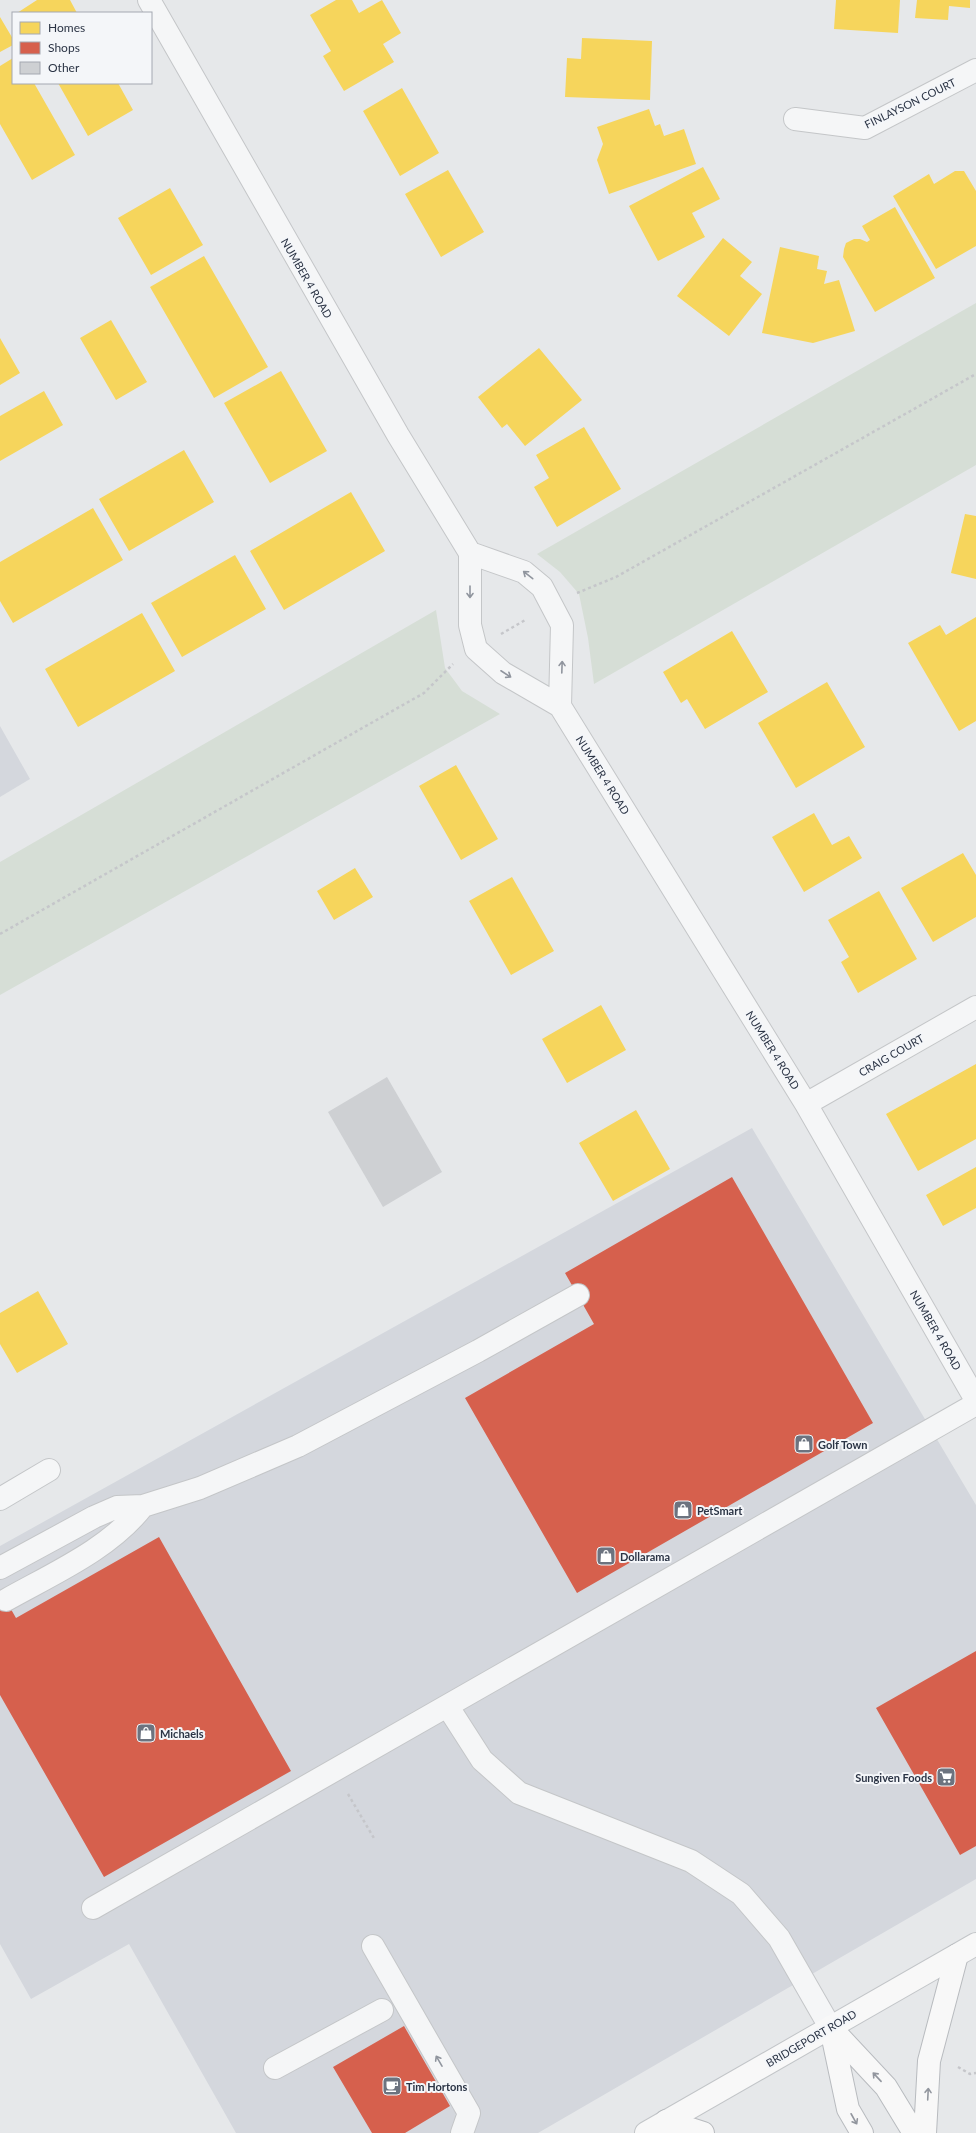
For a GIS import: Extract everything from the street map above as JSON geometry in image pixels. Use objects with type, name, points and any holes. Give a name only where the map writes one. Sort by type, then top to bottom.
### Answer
[{"type":"main road","name":"BRIDGEPORT ROAD","points":[[646,2133],[976,1944]]},
{"type":"main road","points":[[925,2133],[929,2061],[957,1955]]},
{"type":"main road","points":[[830,2028],[848,2109],[862,2133]]},
{"type":"main road","points":[[830,2028],[886,2087],[914,2133]]},
{"type":"main road","points":[[666,2121],[704,2133]]},
{"type":"street","name":"NUMBER 4 ROAD","points":[[149,0],[398,435],[470,553],[470,624],[476,649],[503,673],[560,706],[806,1104],[976,1400]]},
{"type":"street","name":"FINLAYSON COURT","points":[[795,119],[865,128],[976,70]]},
{"type":"street","points":[[470,553],[524,572],[542,587],[562,625],[560,706]]},
{"type":"street","name":"CRAIG COURT","points":[[806,1104],[976,1006]]},
{"type":"street","points":[[0,1568],[94,1517],[118,1507],[143,1506],[200,1488],[298,1446],[478,1351],[578,1295]]},
{"type":"street","points":[[93,1908],[448,1707],[976,1404]]},
{"type":"street","points":[[0,1499],[49,1470]]},
{"type":"street","points":[[6,1600],[106,1542],[131,1522],[143,1506]]},
{"type":"street","points":[[448,1707],[482,1760],[518,1793],[691,1861],[741,1894],[779,1938],[830,2028]]},
{"type":"street","points":[[373,1946],[469,2113],[462,2133]]},
{"type":"street","points":[[275,2068],[382,2010]]},
{"type":"path","points":[[575,594],[616,577],[976,374]]},
{"type":"path","points":[[501,634],[527,619]]},
{"type":"path","points":[[0,934],[424,693],[458,659]]},
{"type":"path","points":[[334,1772],[375,1840]]},
{"type":"path","points":[[954,2065],[970,2074],[976,2073]]},
{"type":"shaded area","points":[[976,303],[976,465],[594,684],[588,638],[579,594],[560,572],[537,554]]},
{"type":"shaded area","points":[[436,610],[445,668],[462,691],[500,714],[0,995],[0,862]]},
{"type":"shaded area","points":[[0,726],[30,779],[0,797]]},
{"type":"shaded area","points":[[752,1128],[976,1505],[976,1879],[538,2133],[236,2133],[129,1944],[31,1999],[0,1944],[0,1546]]},
{"type":"building: Homes","points":[[37,0],[70,0],[76,12],[19,12]]},
{"type":"building: Homes","points":[[336,0],[352,0],[359,13],[382,0],[401,33],[383,44],[394,62],[344,91],[323,56],[331,51],[310,15]]},
{"type":"building: Homes","points":[[836,0],[900,0],[898,33],[834,29]]},
{"type":"building: Homes","points":[[917,0],[970,0],[970,8],[949,6],[948,20],[915,18]]},
{"type":"building: Homes","points":[[0,17],[12,37],[12,46],[0,52]]},
{"type":"building: Homes","points":[[582,38],[652,41],[650,100],[565,97],[567,58],[581,59]]},
{"type":"building: Homes","points":[[12,59],[12,84],[35,84],[75,155],[32,180],[0,124],[0,66]]},
{"type":"building: Homes","points":[[59,84],[119,84],[133,110],[88,136]]},
{"type":"building: Homes","points":[[402,88],[439,153],[400,176],[363,111]]},
{"type":"building: Homes","points":[[649,109],[655,126],[660,124],[664,136],[684,129],[696,164],[609,194],[597,160],[603,144],[597,127]]},
{"type":"building: Homes","points":[[703,167],[720,199],[692,213],[705,237],[658,261],[629,206]]},
{"type":"building: Homes","points":[[448,170],[484,232],[441,257],[405,194]]},
{"type":"building: Homes","points":[[955,171],[964,171],[976,191],[976,246],[936,269],[893,196],[929,174],[934,184]]},
{"type":"building: Homes","points":[[170,188],[203,245],[151,275],[118,218]]},
{"type":"building: Homes","points":[[895,207],[935,278],[875,312],[843,257],[844,249],[846,243],[854,239],[860,239],[867,242],[870,240],[862,226]]},
{"type":"building: Homes","points":[[723,238],[752,262],[740,276],[762,294],[729,336],[677,296]]},
{"type":"building: Homes","points":[[780,247],[819,256],[817,269],[827,271],[824,284],[839,280],[855,331],[813,343],[762,333]]},
{"type":"building: Homes","points":[[204,256],[268,367],[214,398],[150,287]]},
{"type":"building: Homes","points":[[111,320],[147,382],[116,400],[80,338]]},
{"type":"building: Homes","points":[[0,338],[20,373],[0,385]]},
{"type":"building: Homes","points":[[539,348],[582,400],[525,446],[507,424],[502,428],[478,397]]},
{"type":"building: Homes","points":[[281,371],[327,451],[270,483],[224,403]]},
{"type":"building: Homes","points":[[44,391],[63,425],[0,461],[0,416]]},
{"type":"building: Homes","points":[[584,427],[621,489],[557,527],[534,487],[549,478],[536,455]]},
{"type":"building: Homes","points":[[184,450],[214,502],[129,551],[99,499]]},
{"type":"building: Homes","points":[[351,492],[385,551],[284,610],[250,551]]},
{"type":"building: Homes","points":[[93,508],[123,560],[13,623],[0,601],[0,562]]},
{"type":"building: Homes","points":[[965,514],[976,516],[976,579],[951,573]]},
{"type":"building: Homes","points":[[235,555],[266,609],[182,657],[151,603]]},
{"type":"building: Homes","points":[[142,613],[175,671],[78,727],[45,669]]},
{"type":"building: Homes","points":[[976,617],[976,721],[959,731],[908,643],[940,625],[946,635]]},
{"type":"building: Homes","points":[[732,631],[768,692],[705,729],[687,699],[681,703],[663,672]]},
{"type":"building: Homes","points":[[827,682],[865,747],[796,788],[758,723]]},
{"type":"building: Homes","points":[[456,765],[498,839],[461,860],[419,786]]},
{"type":"building: Homes","points":[[814,813],[832,845],[849,836],[862,858],[804,892],[772,837]]},
{"type":"building: Homes","points":[[963,853],[976,875],[976,917],[933,942],[901,888]]},
{"type":"building: Homes","points":[[355,868],[373,897],[334,920],[317,891]]},
{"type":"building: Homes","points":[[512,877],[554,951],[511,975],[469,901]]},
{"type":"building: Homes","points":[[879,891],[917,959],[858,993],[841,962],[849,957],[828,920]]},
{"type":"building: Homes","points":[[601,1005],[626,1050],[567,1083],[542,1039]]},
{"type":"building: Homes","points":[[976,1064],[976,1139],[918,1171],[886,1114]]},
{"type":"building: Homes","points":[[636,1110],[670,1169],[613,1201],[579,1143]]},
{"type":"building: Homes","points":[[976,1167],[976,1208],[943,1226],[926,1195]]},
{"type":"building: Homes","points":[[38,1291],[68,1344],[17,1373],[0,1344],[0,1313]]},
{"type":"building: Shops","points":[[732,1177],[873,1423],[577,1593],[465,1398],[594,1324],[565,1273]]},
{"type":"building: Shops","name":"Michaels","points":[[159,1537],[291,1771],[104,1877],[0,1695],[0,1590],[16,1618]]},
{"type":"building: Shops","name":"Sungiven Foods","points":[[976,1651],[976,1846],[960,1855],[876,1708]]},
{"type":"building: Shops","name":"Tim Hortons","points":[[404,2026],[450,2106],[405,2133],[372,2133],[333,2067]]},
{"type":"building: Other","points":[[387,1077],[442,1172],[383,1207],[328,1112]]},
{"type":"place","name":"Golf Town","points":[[804,1444]]},
{"type":"place","name":"PetSmart","points":[[683,1510]]},
{"type":"place","name":"Dollarama","points":[[606,1556]]},
{"type":"place","name":"Michaels","points":[[146,1733]]},
{"type":"place","name":"Sungiven Foods","points":[[946,1777]]},
{"type":"place","name":"Tim Hortons","points":[[392,2086]]}]
